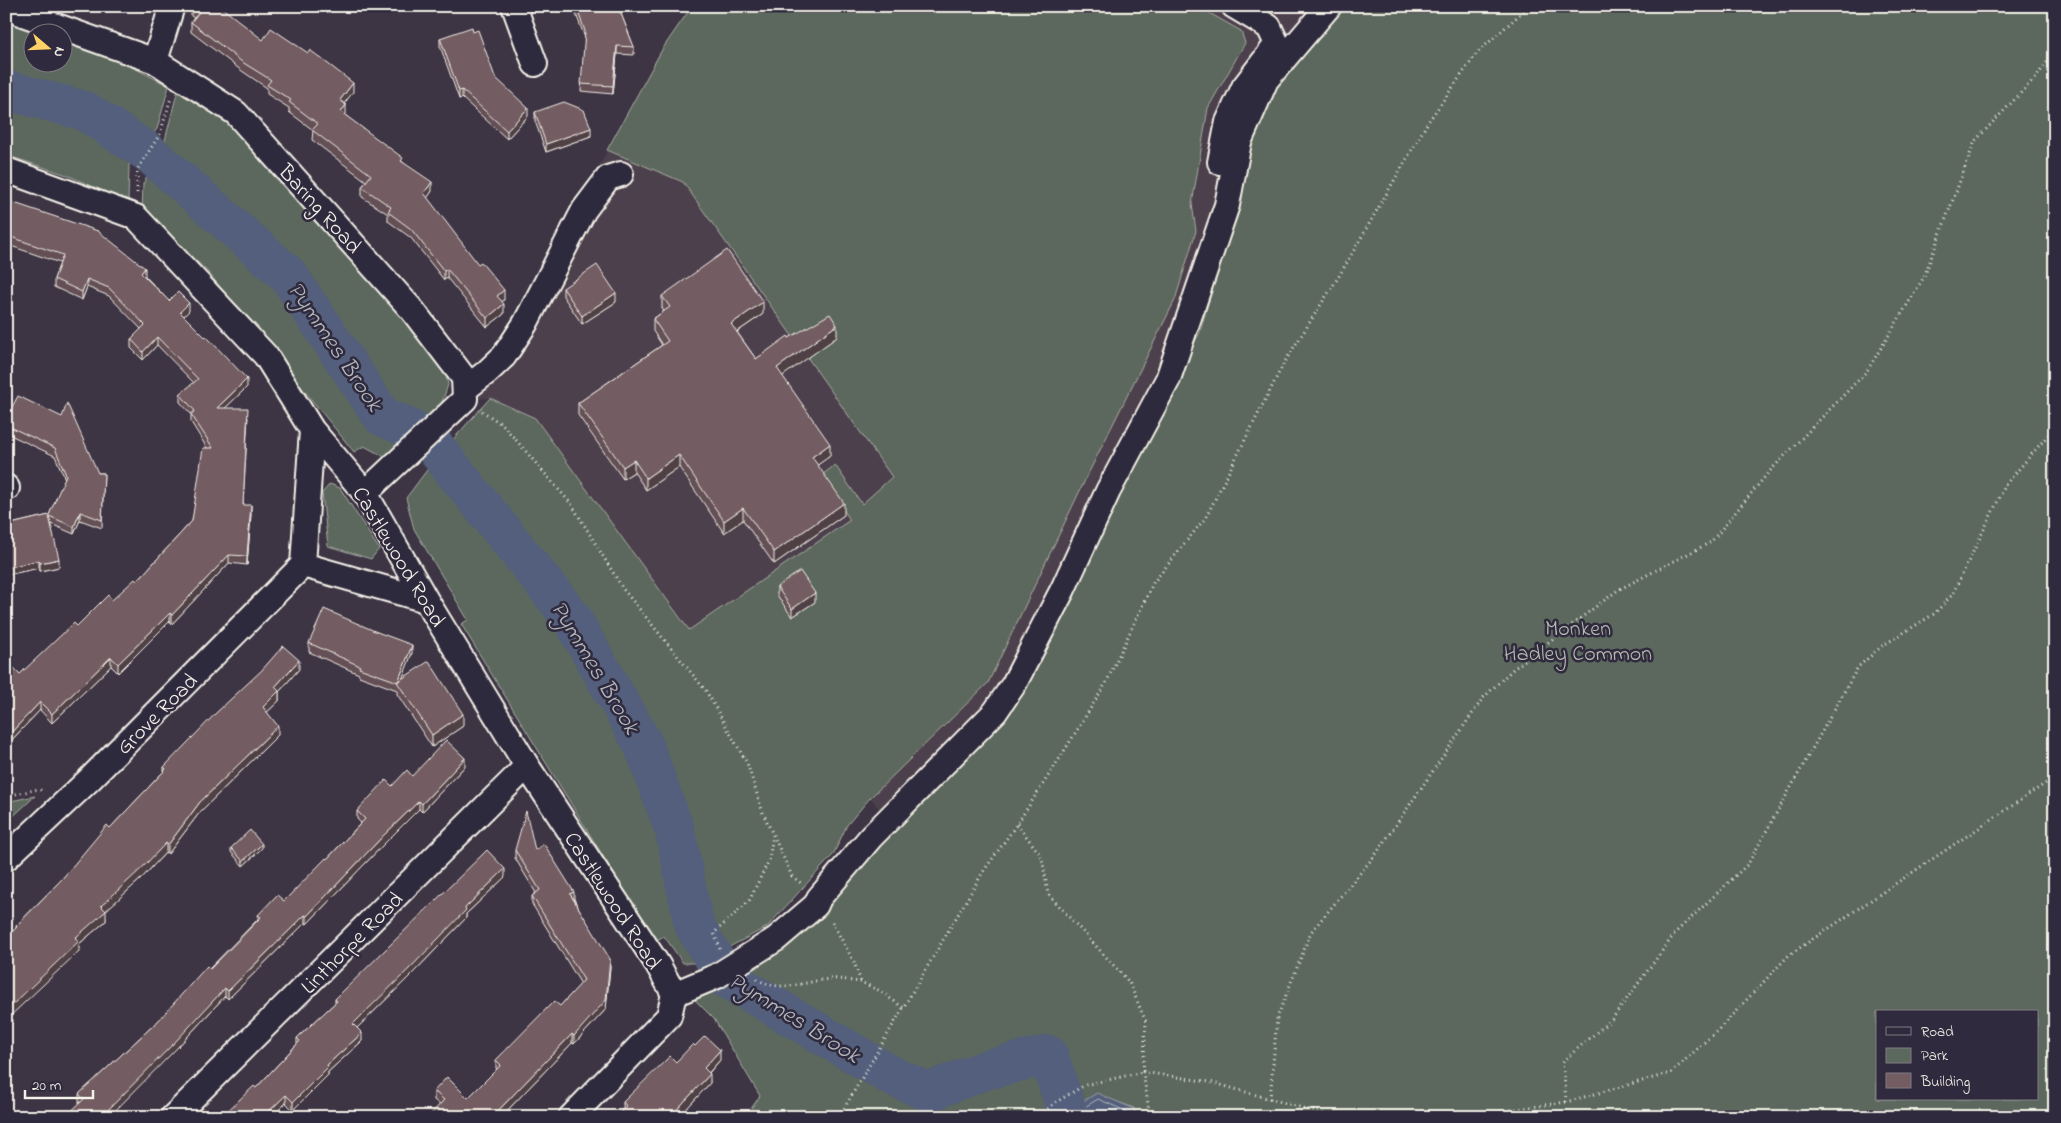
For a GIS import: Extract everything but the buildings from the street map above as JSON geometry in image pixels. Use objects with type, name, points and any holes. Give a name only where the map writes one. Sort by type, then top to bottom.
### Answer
[{"type":"street","points":[[155,61],[172,6]]},
{"type":"street","points":[[514,6],[535,64]]},
{"type":"street","points":[[1214,246],[1214,191],[1228,122],[1244,87],[1277,44],[1269,27],[1234,6]]},
{"type":"street","points":[[674,994],[722,972],[776,940],[816,905],[819,898],[872,837],[996,712],[1014,684],[1063,590],[1108,491],[1168,379],[1227,205],[1239,142],[1266,80],[1329,6]]},
{"type":"street","name":"Baring Road","points":[[6,8],[155,61],[236,113],[413,311],[464,378],[465,394]]},
{"type":"street","name":"Castlewood Road","points":[[6,170],[136,217],[266,356],[312,430],[365,493],[426,600],[527,766],[674,994],[669,1016],[571,1117]]},
{"type":"street","points":[[365,493],[447,416],[465,394],[504,356],[530,315],[584,210],[608,178],[621,174]]},
{"type":"street","points":[[312,430],[303,565],[426,600]]},
{"type":"street","name":"Grove Road","points":[[6,858],[60,807],[303,565]]},
{"type":"street","name":"Linthorpe Road","points":[[173,1117],[527,766]]},
{"type":"path","points":[[839,1117],[982,872],[1017,824],[1106,682],[1153,583],[1206,517],[1284,363],[1339,276],[1428,122],[1476,53],[1529,6]]},
{"type":"path","points":[[1270,1099],[1277,1018],[1311,932],[1376,854],[1482,698],[1513,669],[1618,590],[1711,542],[1768,474],[1867,371],[1924,277],[1976,141],[2037,76],[2055,51]]},
{"type":"path","points":[[137,170],[160,134],[178,75]]},
{"type":"path","points":[[465,394],[503,425],[572,505],[622,589],[706,691],[747,763],[763,813],[792,876],[819,898],[854,962],[861,982],[878,990],[904,1008]]},
{"type":"path","points":[[1566,1102],[1563,1061],[1612,1019],[1676,932],[1748,864],[1858,667],[1882,646],[1934,614],[1952,595],[2006,484],[2055,427]]},
{"type":"path","points":[[1461,1117],[1566,1102],[1671,1073],[1719,1029],[1789,955],[2055,777]]},
{"type":"path","points":[[6,796],[39,789],[60,807]]},
{"type":"path","points":[[1017,824],[1042,857],[1048,894],[1129,982],[1146,1022],[1143,1072],[1150,1117]]},
{"type":"path","points":[[1038,1117],[1056,1102],[1085,1084],[1143,1072],[1210,1082],[1335,1117]]},
{"type":"shaded area","points":[[692,6],[1342,6],[1323,34],[1281,77],[1243,170],[1201,329],[1015,702],[884,815],[798,705],[758,711],[689,630],[535,418],[490,398],[465,399],[607,152],[658,54]]},
{"type":"green space","points":[[692,6],[1197,6],[1241,31],[1245,43],[1208,108],[1192,204],[1196,231],[1175,300],[1086,478],[988,683],[870,798],[847,825],[833,855],[767,927],[699,963],[683,963],[664,936],[655,941],[461,624],[468,620],[414,529],[406,498],[433,462],[490,398],[535,418],[689,630],[850,520],[822,475],[835,465],[862,504],[892,477],[683,182],[607,150],[663,48]]},
{"type":"green space","name":"Monken Hadley Common","points":[[1342,6],[2055,6],[2055,1117],[1136,1117],[1134,1108],[1096,1094],[1056,1117],[745,1117],[760,1096],[714,1019],[685,990],[714,977],[893,827],[1017,704],[1200,332],[1246,170],[1252,134],[1260,108],[1284,75],[1322,36]]},
{"type":"green space","points":[[6,22],[22,26],[22,72],[72,72],[72,42],[113,57],[169,86],[157,129],[129,165],[128,202],[67,175],[6,155]]},
{"type":"green space","points":[[187,90],[240,130],[444,364],[448,385],[441,405],[396,449],[383,456],[364,446],[354,452],[207,271],[142,211],[143,184],[163,148],[177,93]]},
{"type":"green space","points":[[330,484],[340,488],[379,549],[371,559],[328,546],[322,493]]},
{"type":"green space","points":[[35,796],[6,823],[6,802]]},
{"type":"water","points":[[1097,1093],[1134,1109],[1135,1117],[1058,1117]]},
{"type":"waterway","name":"Pymmes Brook","points":[[6,90],[85,111],[149,153],[288,275],[382,416],[426,436],[571,617],[643,744],[675,831],[694,925],[726,978],[892,1076],[929,1092],[985,1070],[1048,1055],[1067,1111]]}]
